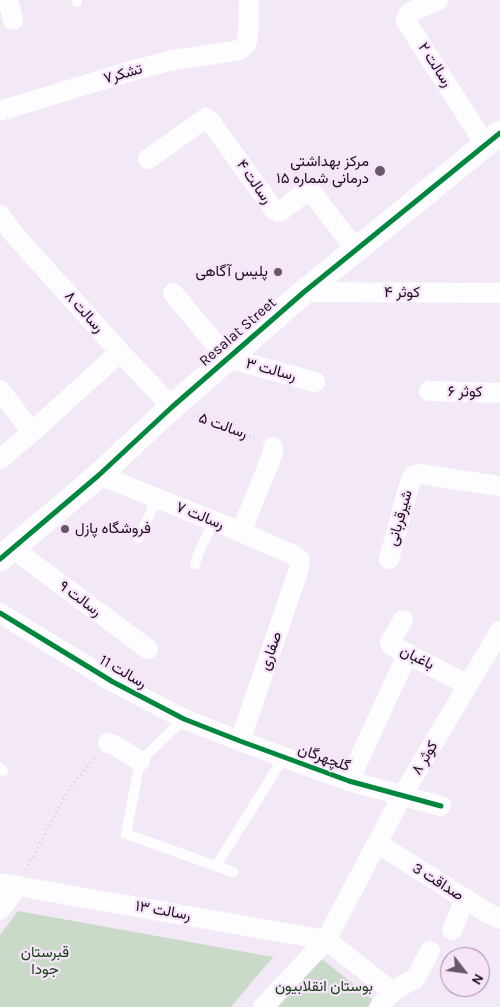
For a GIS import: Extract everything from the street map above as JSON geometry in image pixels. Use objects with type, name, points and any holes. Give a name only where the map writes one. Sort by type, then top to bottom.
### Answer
[{"type":"street","points":[[8,0],[13,20]]},
{"type":"street","name":"تشکر۷","points":[[0,112],[168,61],[240,50],[246,44],[248,37],[248,0]]},
{"type":"street","name":"رسالت ۲","points":[[438,0],[410,12],[406,21],[493,138]]},
{"type":"street","name":"رسالت ۴","points":[[148,159],[206,118],[274,210],[281,211],[304,194],[314,195],[356,250]]},
{"type":"street","name":"Resalat Street","points":[[6,553],[99,475],[172,407],[304,292],[493,138]]},
{"type":"street","name":"رسالت ۸","points":[[0,215],[12,232],[172,407]]},
{"type":"street","name":"کوثر ۴","points":[[304,292],[500,293]]},
{"type":"street","points":[[173,293],[227,358]]},
{"type":"street","points":[[0,459],[120,352]]},
{"type":"street","name":"رسالت ۳","points":[[227,358],[315,382]]},
{"type":"street","points":[[0,390],[32,432]]},
{"type":"street","name":"کوثر ۶","points":[[429,391],[500,393]]},
{"type":"street","points":[[241,532],[273,453],[273,447]]},
{"type":"street","name":"شیرقربانی","points":[[389,559],[411,479],[414,475],[420,474],[500,486]]},
{"type":"street","name":"رسالت ۷","points":[[99,475],[241,532],[294,555],[300,560]]},
{"type":"street","name":"رسالت ۹","points":[[6,553],[148,650]]},
{"type":"street","name":"صفاری","points":[[240,741],[299,569],[300,560]]},
{"type":"street","name":"رسالت 11","points":[[0,613],[113,682],[184,719],[240,741]]},
{"type":"street","name":"باغبان","points":[[403,620],[390,642],[392,646],[468,685]]},
{"type":"street","name":"کوثر ۸","points":[[263,1007],[326,940],[402,796],[500,631]]},
{"type":"street","points":[[349,781],[408,654]]},
{"type":"street","name":"گلچهرگان","points":[[240,741],[349,781],[441,806]]},
{"type":"street","points":[[108,743],[140,761]]},
{"type":"street","name":"صداقت 3","points":[[377,843],[500,919]]},
{"type":"street","points":[[0,910],[9,884]]},
{"type":"street","name":"رسالت ۱۳","points":[[9,884],[326,940]]},
{"type":"street","points":[[452,930],[465,899]]},
{"type":"street","points":[[326,940],[393,992]]},
{"type":"street","points":[[380,1007],[393,992],[415,979],[430,951]]},
{"type":"lane","points":[[140,538],[157,498]]},
{"type":"lane","points":[[195,564],[214,521]]},
{"type":"lane","points":[[184,719],[140,761],[126,834],[233,872]]},
{"type":"lane","points":[[216,866],[284,757]]},
{"type":"path","points":[[9,884],[67,792],[108,743]]},
{"type":"green space","name":"قبرستان جودا","points":[[18,911],[273,957],[231,1007],[0,1007],[0,935]]},
{"type":"green space","name":"بوستان انقلابیون","points":[[322,959],[372,999],[368,1007],[278,1007]]},
{"type":"cycle path","points":[[0,559],[99,475],[172,407],[304,292],[500,133]]},
{"type":"cycle path","points":[[0,613],[113,682],[184,719],[349,781],[441,806]]},
{"type":"place","name":"مرکز بهداشتی درمانی شماره ۱۵","points":[[380,171]]},
{"type":"place","name":"پلیس آگاهی","points":[[278,272]]},
{"type":"place","name":"فروشگاه پازل","points":[[65,529]]}]
